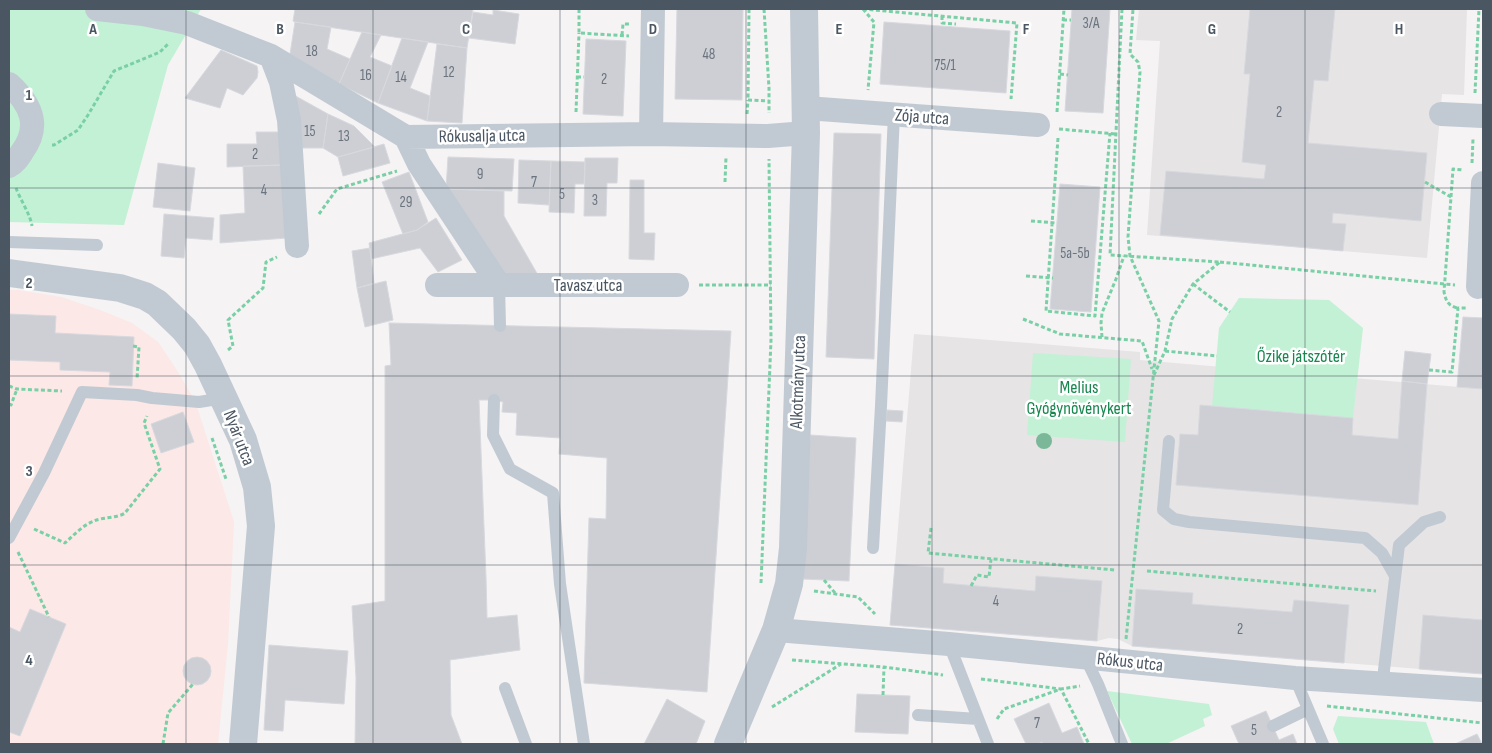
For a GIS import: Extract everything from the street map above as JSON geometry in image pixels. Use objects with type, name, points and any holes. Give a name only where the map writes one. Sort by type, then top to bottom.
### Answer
[{"type":"street","points":[[96,9],[143,14],[194,16],[271,56],[406,136],[419,164],[499,285]]},
{"type":"street","points":[[651,134],[653,9]]},
{"type":"street","name":"Alkotmány utca","points":[[728,744],[776,630],[789,584],[793,548],[806,120],[804,9]]},
{"type":"street","points":[[271,56],[281,82],[289,120],[297,246]]},
{"type":"street","points":[[9,84],[31,113],[33,131],[26,147],[14,163],[9,166]]},
{"type":"street","name":"Zója utca","points":[[806,120],[894,114],[1052,123]]},
{"type":"street","points":[[1440,114],[1478,116]]},
{"type":"street","name":"Rókusalja utca","points":[[406,136],[651,134],[768,136],[806,120]]},
{"type":"street","points":[[1477,177],[1478,287]]},
{"type":"street","name":"Nyár utca","points":[[10,273],[120,288],[145,296],[157,303],[184,329],[208,365],[244,440],[256,487],[260,526],[243,744]]},
{"type":"street","name":"Tavasz utca","points":[[437,285],[677,285]]},
{"type":"street","name":"Rókus utca","points":[[776,630],[949,644],[1295,678],[1483,690]]},
{"type":"lane","points":[[873,548],[894,114]]},
{"type":"lane","points":[[9,242],[97,245]]},
{"type":"lane","points":[[499,285],[500,326]]},
{"type":"lane","points":[[9,537],[44,473],[82,392],[137,395],[199,402],[224,398]]},
{"type":"lane","points":[[494,400],[493,435],[510,469],[553,493],[560,584],[584,744]]},
{"type":"lane","points":[[1169,441],[1163,510],[1174,519],[1365,538],[1382,553],[1395,576]]},
{"type":"lane","points":[[1384,684],[1384,670],[1399,545],[1424,522],[1440,517]]},
{"type":"lane","points":[[949,644],[987,742]]},
{"type":"lane","points":[[1085,657],[1122,744]]},
{"type":"lane","points":[[1295,678],[1323,744]]},
{"type":"lane","points":[[505,688],[526,744]]},
{"type":"lane","points":[[1273,726],[1308,709]]},
{"type":"lane","points":[[918,715],[978,719]]},
{"type":"path","points":[[576,118],[579,9]]},
{"type":"path","points":[[747,118],[748,9]]},
{"type":"path","points":[[764,9],[769,101],[772,340],[761,585],[789,584]]},
{"type":"path","points":[[863,9],[1018,23],[1010,105]]},
{"type":"path","points":[[863,9],[874,22],[868,94]]},
{"type":"path","points":[[1064,9],[1060,74],[1052,123],[1054,223],[1046,311],[1095,316],[1110,133]]},
{"type":"path","points":[[1109,253],[1122,9]]},
{"type":"path","points":[[1128,662],[1125,649],[1158,321],[1130,256],[1128,237],[1140,72],[1138,62],[1130,54],[1133,9]]},
{"type":"path","points":[[1477,177],[1479,9]]},
{"type":"path","points":[[31,243],[33,232],[31,220],[15,187],[19,166],[26,147],[54,145],[78,130],[114,71],[160,52],[194,16]]},
{"type":"path","points":[[942,16],[942,23],[956,26],[956,18]]},
{"type":"path","points":[[1063,20],[1071,20]]},
{"type":"path","points":[[622,36],[623,24]]},
{"type":"path","points":[[579,33],[632,36]]},
{"type":"path","points":[[1060,74],[1068,75]]},
{"type":"path","points":[[577,77],[584,77]]},
{"type":"path","points":[[748,100],[769,101]]},
{"type":"path","points":[[1052,123],[1116,134]]},
{"type":"path","points":[[725,182],[726,156]]},
{"type":"path","points":[[208,365],[233,346],[228,320],[263,288],[266,262],[297,246],[337,189],[419,164]]},
{"type":"path","points":[[1453,169],[1444,292],[1446,301],[1451,306],[1470,309]]},
{"type":"path","points":[[1425,182],[1452,197]]},
{"type":"path","points":[[1104,206],[1112,207]]},
{"type":"path","points":[[1030,221],[1054,223]]},
{"type":"path","points":[[1100,252],[1109,253],[1110,255],[1220,262],[1435,283]]},
{"type":"path","points":[[1102,337],[1102,313],[1124,256]]},
{"type":"path","points":[[1153,378],[1165,351],[1172,319],[1194,284],[1220,262]]},
{"type":"path","points":[[1026,276],[1050,278]]},
{"type":"path","points":[[1194,284],[1230,312]]},
{"type":"path","points":[[677,285],[771,285]]},
{"type":"path","points":[[1429,370],[1452,372],[1458,308]]},
{"type":"path","points":[[1023,319],[1060,334],[1142,341],[1153,371]]},
{"type":"path","points":[[133,346],[139,347],[137,395]]},
{"type":"path","points":[[1165,351],[1217,356]]},
{"type":"path","points":[[9,386],[17,389],[82,392]]},
{"type":"path","points":[[9,404],[11,405],[17,389]]},
{"type":"path","points":[[17,521],[65,543],[92,521],[108,516],[123,515],[160,470],[144,423],[152,398]]},
{"type":"path","points":[[212,438],[227,483]]},
{"type":"path","points":[[931,528],[928,554],[1115,570]]},
{"type":"path","points":[[9,537],[49,617]]},
{"type":"path","points":[[971,586],[977,575],[989,577],[991,559]]},
{"type":"path","points":[[1148,571],[1394,593]]},
{"type":"path","points":[[824,580],[836,594]]},
{"type":"path","points":[[827,592],[858,597],[877,616]]},
{"type":"path","points":[[772,707],[842,664]]},
{"type":"path","points":[[883,695],[884,667]]},
{"type":"path","points":[[164,744],[168,713],[193,684]]},
{"type":"path","points":[[987,742],[998,717],[1004,709],[1061,689],[1098,684]]},
{"type":"shaded area","points":[[1139,9],[1467,9],[1464,95],[1442,94],[1427,258],[1147,235],[1160,41],[1136,40]]},
{"type":"shaded area","points":[[9,290],[61,297],[132,323],[158,342],[195,401],[234,522],[228,643],[218,744],[9,744]]},
{"type":"shaded area","points":[[914,334],[1140,352],[1140,360],[1483,389],[1483,674],[1132,646],[1118,639],[1109,638],[1097,641],[890,625]]},
{"type":"green space","points":[[9,9],[201,9],[168,65],[124,225],[9,222]]},
{"type":"green space","name":"Őzike játszótér","points":[[1239,298],[1329,300],[1363,328],[1353,418],[1212,406],[1219,328]]},
{"type":"green space","name":"Melius Gyógynövénykert","points":[[1033,353],[1131,359],[1125,442],[1027,435]]},
{"type":"green space","points":[[1107,691],[1209,704],[1212,715],[1203,719],[1205,726],[1166,744],[1132,744]]},
{"type":"green space","points":[[1338,716],[1426,722],[1434,744],[1339,744],[1333,729]]},
{"type":"building","points":[[295,9],[473,9],[467,48],[295,22],[293,21]]},
{"type":"building","points":[[677,9],[743,9],[742,100],[675,99]]},
{"type":"building","points":[[1072,9],[1110,9],[1103,113],[1065,111]]},
{"type":"building","points":[[1250,9],[1335,9],[1328,81],[1314,80],[1308,143],[1427,153],[1421,221],[1333,213],[1332,223],[1346,224],[1343,251],[1160,235],[1166,171],[1264,179],[1266,165],[1242,162],[1250,74],[1244,74]]},
{"type":"building","points":[[493,10],[519,14],[515,44],[469,38],[473,12],[493,15]]},
{"type":"building","points":[[295,22],[331,27],[327,49],[350,59],[339,84],[290,54]]},
{"type":"building","points":[[884,22],[1010,31],[1006,93],[880,84]]},
{"type":"building","points":[[362,32],[381,35],[370,57],[392,66],[378,103],[339,84]]},
{"type":"building","points":[[402,38],[428,42],[410,88],[430,96],[427,121],[378,103]]},
{"type":"building","points":[[586,39],[626,41],[623,116],[583,114]]},
{"type":"building","points":[[437,44],[467,48],[462,123],[427,121]]},
{"type":"building","points":[[221,50],[257,66],[257,78],[243,95],[227,88],[220,108],[185,98]]},
{"type":"building","points":[[292,94],[328,114],[323,148],[296,148]]},
{"type":"building","points":[[328,114],[354,126],[375,147],[338,157],[323,148]]},
{"type":"building","points":[[256,132],[283,132],[283,165],[227,167],[227,144],[257,144]]},
{"type":"building","points":[[834,133],[881,134],[874,359],[826,357]]},
{"type":"building","points":[[384,144],[390,163],[343,176],[338,157]]},
{"type":"building","points":[[448,157],[514,159],[512,191],[446,189]]},
{"type":"building","points":[[585,158],[618,158],[617,183],[607,183],[606,216],[584,216]]},
{"type":"building","points":[[519,160],[551,161],[549,205],[518,203]]},
{"type":"building","points":[[551,161],[585,162],[584,184],[575,184],[574,213],[549,212]]},
{"type":"building","points":[[158,163],[195,168],[190,211],[153,207]]},
{"type":"building","points":[[283,165],[287,238],[220,243],[220,215],[245,213],[243,166]]},
{"type":"building","points":[[409,172],[428,222],[417,230],[403,234],[382,182]]},
{"type":"building","points":[[630,180],[644,180],[644,233],[655,233],[654,260],[629,259]]},
{"type":"building","points":[[1060,184],[1100,187],[1091,312],[1050,309]]},
{"type":"building","points":[[446,189],[504,191],[504,216],[538,275],[504,277]]},
{"type":"building","points":[[164,214],[214,218],[212,240],[186,238],[184,258],[161,256]]},
{"type":"building","points":[[436,218],[462,260],[438,272],[420,248],[371,259],[369,243],[417,230]]},
{"type":"building","points":[[370,248],[374,283],[357,288],[352,251]]},
{"type":"building","points":[[386,281],[393,320],[365,327],[357,288]]},
{"type":"building","points":[[9,314],[56,316],[55,333],[134,337],[132,386],[109,385],[110,372],[60,370],[60,362],[9,360]]},
{"type":"building","points":[[1463,317],[1483,318],[1483,389],[1457,387]]},
{"type":"building","points":[[389,323],[731,331],[707,692],[584,683],[589,518],[606,519],[607,458],[559,454],[560,438],[516,435],[517,413],[502,412],[503,402],[479,400],[487,618],[517,615],[520,650],[450,660],[451,715],[462,744],[355,744],[356,678],[352,606],[385,601],[385,366],[391,365]]},
{"type":"building","points":[[1405,351],[1431,354],[1427,384],[1402,381]]},
{"type":"building","points":[[1402,381],[1427,384],[1418,505],[1176,485],[1180,434],[1198,435],[1200,405],[1353,418],[1352,435],[1398,439]]},
{"type":"building","points":[[887,410],[903,411],[902,422],[886,421]]},
{"type":"building","points":[[183,412],[194,442],[161,453],[151,424]]},
{"type":"building","points":[[810,435],[856,438],[849,581],[803,579]]},
{"type":"building","points":[[895,564],[944,568],[943,583],[1035,591],[1036,576],[1102,581],[1097,641],[890,625]]},
{"type":"building","points":[[1136,589],[1193,593],[1192,604],[1292,612],[1294,600],[1349,605],[1344,663],[1132,646]]},
{"type":"building","points":[[30,609],[66,624],[20,736],[9,732],[9,627],[20,632]]},
{"type":"building","points":[[1423,615],[1483,620],[1483,674],[1419,669]]},
{"type":"building","points":[[269,645],[348,651],[344,704],[285,700],[283,731],[264,730]]},
{"type":"building","points":[[197,657],[207,661],[211,671],[207,681],[197,685],[187,681],[183,671],[187,661]]},
{"type":"building","points":[[857,694],[910,696],[908,734],[855,732]]},
{"type":"building","points":[[667,699],[705,721],[696,744],[644,744]]},
{"type":"building","points":[[1049,703],[1062,733],[1077,727],[1084,744],[1043,744],[1042,742],[1026,744],[1014,719]]},
{"type":"building","points":[[1266,711],[1279,740],[1293,734],[1297,744],[1239,744],[1231,726]]},
{"type":"building","points":[[1477,734],[1482,744],[1455,744]]}]
